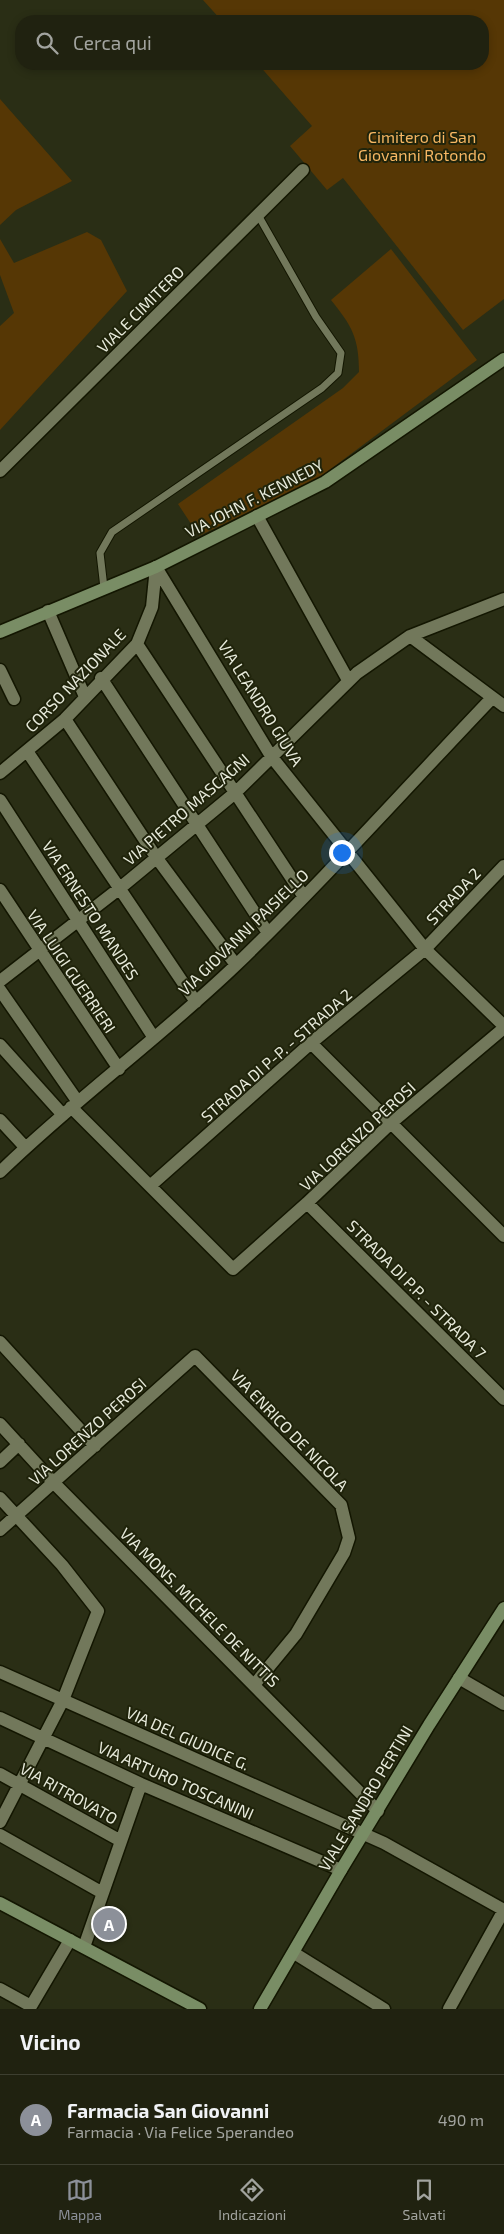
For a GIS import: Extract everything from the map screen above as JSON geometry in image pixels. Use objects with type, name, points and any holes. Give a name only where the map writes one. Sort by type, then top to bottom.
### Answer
[{"type":"main road","name":"VIA JOHN F. KENNEDY","points":[[0,632],[156,567],[325,482],[504,360]]},
{"type":"main road","name":"VIALE SANDRO PERTINI","points":[[260,2009],[362,1835],[504,1608]]},
{"type":"main road","points":[[0,1903],[200,2009]]},
{"type":"street","name":"VIALE CIMITERO","points":[[0,471],[303,170]]},
{"type":"street","points":[[257,516],[348,680]]},
{"type":"street","name":"CORSO NAZIONALE","points":[[0,773],[65,719],[101,678],[137,644],[152,607],[156,567]]},
{"type":"street","name":"VIA LEANDRO GIUVA","points":[[156,567],[271,756],[425,949],[504,1027]]},
{"type":"street","name":"VIA PIETRO MASCAGNI","points":[[3,979],[120,888],[235,793],[348,680],[393,646],[410,636],[504,599]]},
{"type":"street","points":[[48,611],[85,697]]},
{"type":"street","points":[[410,636],[504,706]]},
{"type":"street","points":[[137,644],[304,897]]},
{"type":"street","points":[[0,670],[14,699]]},
{"type":"street","points":[[101,678],[196,826],[268,933]]},
{"type":"street","name":"VIA GIOVANNI PAISIELLO","points":[[0,1172],[25,1147],[196,1002],[236,965],[304,897],[492,698]]},
{"type":"street","points":[[65,719],[156,857],[236,965]]},
{"type":"street","points":[[27,751],[196,1002]]},
{"type":"street","name":"VIA ERNESTO MANDES","points":[[0,800],[154,1038]]},
{"type":"street","name":"STRADA 2","points":[[425,949],[504,866]]},
{"type":"street","name":"VIA LUIGI GUERRIERI","points":[[0,890],[38,951],[119,1068]]},
{"type":"street","name":"STRADA DI P-P. - STRADA 2","points":[[150,1186],[311,1043],[425,949]]},
{"type":"street","points":[[0,990],[70,1108]]},
{"type":"street","name":"VIA LORENZO PEROSI","points":[[150,1186],[233,1269],[307,1203],[390,1124],[504,1027]]},
{"type":"street","points":[[311,1043],[504,1236]]},
{"type":"street","points":[[0,1045],[70,1108],[150,1186]]},
{"type":"street","points":[[0,1120],[25,1147]]},
{"type":"street","name":"STRADA DI P.P. - STRADA 7","points":[[307,1203],[504,1399]]},
{"type":"street","points":[[0,1342],[95,1446]]},
{"type":"street","name":"VIA LORENZO PEROSI","points":[[0,1530],[196,1356]]},
{"type":"street","name":"VIA ENRICO DE NICOLA","points":[[196,1356],[341,1505],[349,1538],[344,1553],[296,1634],[254,1685]]},
{"type":"street","name":"VIA MONS. MICHELE DE NITTIS","points":[[0,1424],[54,1483],[378,1811]]},
{"type":"street","points":[[0,1462],[18,1444]]},
{"type":"street","points":[[0,1498],[62,1565],[98,1610],[63,1700],[0,1822]]},
{"type":"street","name":"VIA DEL GIUDICE G.","points":[[0,1672],[362,1835],[384,1843],[504,1910]]},
{"type":"street","points":[[459,1678],[504,1704]]},
{"type":"street","name":"VIA ARTURO TOSCANINI","points":[[0,1718],[141,1784],[341,1870]]},
{"type":"street","name":"VIA RITROVATO","points":[[0,1774],[122,1841]]},
{"type":"street","points":[[84,1947],[101,1892],[122,1841],[141,1784]]},
{"type":"street","points":[[0,1835],[101,1892]]},
{"type":"street","points":[[449,2009],[504,1910]]},
{"type":"street","points":[[0,1989],[31,2006],[70,1940]]},
{"type":"street","points":[[294,1953],[384,2009]]},
{"type":"lane","points":[[104,588],[100,553],[112,532],[286,414],[322,388],[338,373],[341,353],[316,317],[258,215]]},
{"type":"green space","name":"Cimitero di San Giovanni Rotondo","points":[[203,0],[504,0],[504,299],[463,330],[343,178],[327,190],[290,146],[312,126],[263,70],[489,70],[489,15],[217,15]]},
{"type":"green space","points":[[0,99],[72,181],[16,210],[0,225]]},
{"type":"green space","points":[[87,232],[101,240],[127,291],[0,430],[0,326],[14,313],[0,275],[0,239],[14,263]]},
{"type":"green space","points":[[391,249],[477,360],[320,477],[199,536],[178,504],[343,388],[359,372],[358,350],[353,333],[331,300]]},
{"type":"place","name":"Farmacia San Giovanni","points":[[109,1924]]}]
